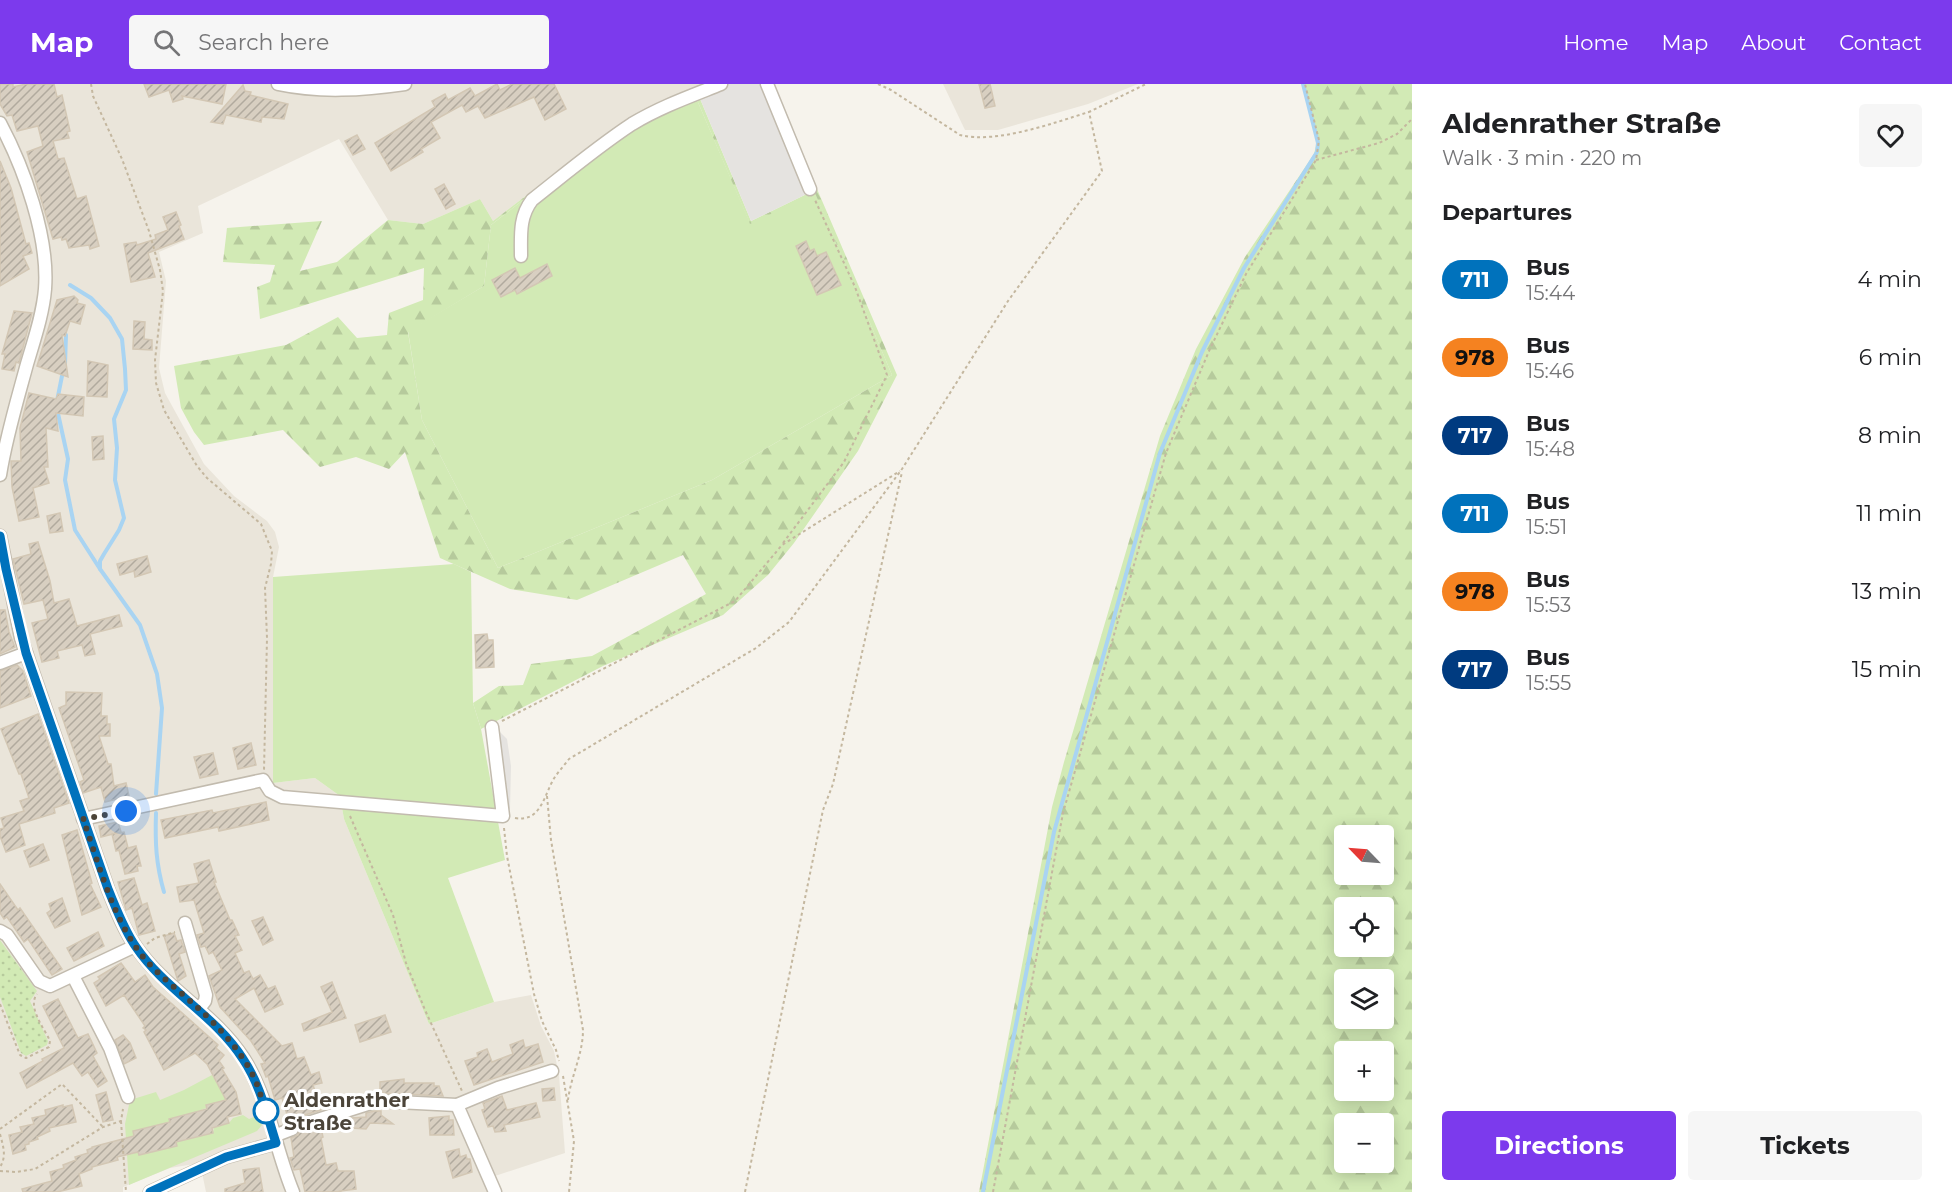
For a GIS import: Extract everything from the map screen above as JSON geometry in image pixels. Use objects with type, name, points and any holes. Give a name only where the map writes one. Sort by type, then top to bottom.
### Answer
[{"type":"street","points":[[278,84],[318,90],[347,90],[405,84]]},
{"type":"street","points":[[521,256],[521,221],[525,209],[532,200],[602,145],[633,124],[671,104],[721,84]]},
{"type":"street","points":[[767,84],[810,189]]},
{"type":"street","points":[[0,123],[14,149],[28,188],[45,267],[45,290],[40,321],[17,399],[0,475]]},
{"type":"street","points":[[0,536],[26,653],[108,889],[137,949],[170,984],[199,1009],[243,1058],[256,1082],[293,1192]]},
{"type":"street","points":[[0,663],[26,653]]},
{"type":"street","points":[[83,819],[263,780],[270,791],[282,796],[503,816],[492,727]]},
{"type":"street","points":[[185,926],[206,995],[199,1009]]},
{"type":"street","points":[[0,931],[7,935],[39,981],[50,986],[137,949]]},
{"type":"street","points":[[73,976],[110,1048],[128,1097]]},
{"type":"street","points":[[305,1124],[377,1101],[461,1103],[498,1088],[557,1071]]},
{"type":"street","points":[[461,1103],[495,1192]]},
{"type":"street","points":[[150,1192],[226,1157],[275,1140],[292,1129]]},
{"type":"path","points":[[91,84],[93,96],[122,159],[149,231],[163,281],[155,360],[156,383],[164,410],[197,466],[207,478],[261,524],[272,551],[265,588],[267,700],[263,780]]},
{"type":"path","points":[[878,84],[960,135],[973,138],[987,138],[1089,112],[1146,84]]},
{"type":"path","points":[[993,1192],[1063,813],[1166,453],[1209,351],[1246,274],[1316,160],[1319,140],[1305,84]]},
{"type":"path","points":[[568,1192],[574,1141],[568,1100],[557,1071],[559,1061],[556,1050],[542,1021],[534,994],[507,856],[503,816],[519,819],[531,817],[542,807],[553,780],[569,759],[756,648],[789,622],[902,469],[1008,301],[1102,171],[1089,112]]},
{"type":"path","points":[[1316,160],[1379,143],[1397,134],[1412,119]]},
{"type":"path","points":[[492,727],[735,601],[782,545],[844,462],[887,375],[855,287],[810,189]]},
{"type":"path","points":[[782,545],[902,469]]},
{"type":"path","points":[[745,1192],[823,810],[833,784],[902,469]]},
{"type":"path","points":[[546,795],[583,1030],[581,1050],[568,1100]]},
{"type":"path","points":[[340,801],[352,819],[393,915],[406,963],[461,1103]]},
{"type":"path","points":[[137,949],[155,938],[185,926]]},
{"type":"path","points":[[0,1004],[20,1055],[26,1058],[49,1047],[50,1041],[32,1002],[44,985]]},
{"type":"path","points":[[0,1129],[62,1084],[103,1127]]},
{"type":"path","points":[[126,1192],[122,1121],[128,1097]]},
{"type":"path","points":[[0,1171],[17,1172],[35,1168],[103,1127],[122,1121]]},
{"type":"path","points":[[0,1134],[5,1151],[0,1167]]},
{"type":"shaded area","points":[[0,84],[708,84],[590,147],[493,221],[480,199],[423,224],[388,220],[339,139],[198,206],[203,233],[159,252],[166,281],[159,368],[165,393],[204,464],[234,496],[267,521],[275,532],[279,547],[273,577],[273,783],[315,778],[340,796],[344,819],[429,1024],[494,1002],[531,995],[541,1026],[554,1051],[559,1075],[565,1153],[486,1179],[490,1192],[206,1192],[200,1163],[170,1168],[123,1187],[123,1192],[0,1192]]},
{"type":"shaded area","points":[[708,84],[770,84],[817,189],[751,221],[696,89]]},
{"type":"shaded area","points":[[943,84],[1138,84],[1088,104],[998,130],[965,130]]},
{"type":"shaded area","points":[[497,729],[507,739],[511,766],[510,809],[507,810]]},
{"type":"green space","points":[[1302,84],[1412,84],[1412,1192],[979,1192],[1052,807],[1160,436],[1196,349],[1245,257],[1314,154],[1317,142]]},
{"type":"green space","points":[[696,89],[751,221],[817,189],[897,375],[858,451],[794,543],[768,575],[723,615],[603,666],[481,729],[473,703],[499,686],[523,685],[531,664],[592,656],[706,594],[683,555],[577,600],[510,589],[440,558],[405,452],[389,469],[356,457],[320,467],[283,430],[204,445],[181,408],[174,366],[286,345],[338,317],[357,338],[387,335],[389,313],[423,300],[424,268],[260,319],[257,287],[270,282],[275,265],[223,262],[227,228],[322,221],[300,271],[337,262],[388,220],[423,224],[480,199],[493,221],[590,147]],"holes":[[[694,93],[750,224],[815,193],[892,375],[712,480],[498,568],[422,420],[408,332],[484,286],[491,225],[588,150]]]},
{"type":"green space","points":[[694,93],[750,223],[815,192],[892,375],[712,480],[498,568],[422,420],[408,331],[484,286],[491,225],[588,150]]},
{"type":"green space","points":[[454,564],[471,572],[473,703],[481,729],[505,860],[448,878],[494,1002],[429,1024],[344,819],[340,796],[315,778],[273,783],[273,577]]},
{"type":"green space","points":[[0,940],[37,991],[30,1001],[48,1041],[47,1045],[26,1056],[21,1053],[0,997]]},
{"type":"green space","points":[[212,1075],[227,1100],[170,1122],[133,1131],[139,1155],[176,1142],[213,1133],[214,1127],[229,1123],[233,1118],[243,1115],[249,1119],[258,1115],[262,1125],[257,1131],[129,1185],[125,1124],[130,1100],[156,1092],[160,1100]]},
{"type":"building","points":[[0,84],[13,84],[13,87],[26,84],[54,84],[57,97],[62,95],[70,131],[67,132],[69,138],[53,141],[58,159],[64,158],[77,199],[86,196],[99,246],[90,249],[89,245],[69,248],[66,239],[62,240],[61,237],[53,239],[27,152],[43,146],[38,126],[17,131],[12,115],[7,116],[0,104]]},
{"type":"building","points":[[144,84],[226,84],[222,104],[182,96],[183,99],[173,102],[169,90],[149,97]]},
{"type":"building","points":[[497,84],[500,90],[512,84],[554,84],[566,109],[545,120],[534,97],[485,118],[478,106],[466,112],[462,105],[431,122],[440,138],[421,149],[423,152],[391,171],[375,143],[435,107],[432,101],[445,94],[448,100],[470,88],[475,96]]},
{"type":"building","points":[[979,84],[990,84],[995,106],[985,108]]},
{"type":"building","points":[[243,85],[245,91],[251,92],[250,95],[288,104],[284,119],[262,117],[261,122],[226,115],[223,124],[211,122]]},
{"type":"building","points":[[357,135],[365,149],[353,155],[345,141]]},
{"type":"building","points":[[0,161],[11,188],[26,244],[29,243],[32,253],[23,256],[29,269],[0,286]]},
{"type":"building","points":[[444,184],[455,204],[446,209],[435,189]]},
{"type":"building","points":[[176,212],[184,239],[148,253],[155,277],[131,282],[124,244],[136,242],[137,245],[156,239],[155,235],[168,230],[163,217]]},
{"type":"building","points":[[806,241],[810,251],[814,249],[817,256],[826,252],[841,285],[817,295],[796,246]]},
{"type":"building","points":[[547,264],[552,276],[517,294],[515,290],[501,297],[492,280],[515,268],[520,278]]},
{"type":"building","points":[[74,296],[78,300],[77,303],[85,305],[80,324],[70,321],[65,336],[62,335],[68,377],[37,366],[57,300]]},
{"type":"building","points":[[14,311],[32,313],[19,363],[16,362],[14,371],[2,369],[5,354],[2,354]]},
{"type":"building","points":[[134,321],[145,322],[144,339],[152,340],[152,350],[133,349]]},
{"type":"building","points":[[88,361],[108,365],[107,397],[87,396]]},
{"type":"building","points":[[29,393],[56,399],[58,394],[84,397],[83,416],[56,413],[58,431],[46,428],[48,467],[44,467],[49,483],[33,488],[39,517],[19,521],[12,487],[11,461],[21,461],[20,428]]},
{"type":"building","points":[[103,436],[104,459],[93,460],[92,437]]},
{"type":"building","points":[[60,513],[63,531],[50,533],[47,516]]},
{"type":"building","points":[[38,542],[54,603],[69,599],[77,626],[119,615],[122,626],[90,634],[95,654],[85,656],[82,645],[57,651],[59,658],[42,662],[32,623],[48,619],[43,600],[24,604],[13,559],[31,554],[29,544]]},
{"type":"building","points":[[147,556],[151,572],[135,577],[134,571],[120,575],[117,564]]},
{"type":"building","points":[[0,610],[5,610],[9,632],[15,647],[0,654]]},
{"type":"building","points":[[487,634],[488,640],[493,640],[494,667],[476,668],[475,635]]},
{"type":"building","points":[[17,665],[23,671],[31,696],[0,708],[0,671]]},
{"type":"building","points":[[66,692],[102,693],[101,716],[107,716],[110,736],[99,736],[108,764],[111,764],[114,786],[126,783],[129,796],[105,802],[101,787],[83,793],[80,782],[84,780],[59,708],[66,705]]},
{"type":"building","points":[[38,714],[69,803],[54,808],[55,813],[19,824],[25,845],[6,852],[0,836],[0,829],[4,828],[1,818],[24,811],[20,801],[29,798],[1,729]]},
{"type":"building","points":[[251,743],[256,765],[238,769],[233,748]]},
{"type":"building","points":[[213,753],[218,774],[200,778],[194,757]]},
{"type":"building","points":[[266,802],[269,820],[219,831],[218,827],[165,838],[161,820],[212,810],[213,813]]},
{"type":"building","points":[[118,822],[121,832],[101,837],[99,826]]},
{"type":"building","points":[[77,830],[92,883],[90,884],[101,907],[82,915],[62,835]]},
{"type":"building","points":[[124,832],[128,848],[136,846],[141,866],[137,866],[138,871],[125,874],[112,834]]},
{"type":"building","points":[[43,844],[49,860],[30,867],[24,851]]},
{"type":"building","points":[[209,860],[216,882],[214,882],[239,935],[235,936],[242,950],[235,953],[244,973],[249,971],[253,979],[260,975],[268,989],[275,986],[283,1004],[265,1012],[254,988],[235,999],[282,1046],[292,1043],[297,1059],[304,1057],[311,1075],[319,1072],[322,1083],[313,1085],[321,1110],[302,1116],[297,1122],[289,1121],[282,1098],[275,1100],[268,1076],[266,1077],[261,1064],[265,1063],[251,1041],[220,1007],[209,976],[222,970],[213,952],[209,954],[205,946],[201,947],[197,935],[204,933],[194,900],[180,902],[177,887],[199,883],[194,864]]},
{"type":"building","points":[[134,878],[142,905],[147,903],[155,931],[139,935],[132,908],[126,910],[118,882]]},
{"type":"building","points":[[0,884],[18,910],[20,908],[62,969],[52,975],[28,939],[24,942],[7,917],[4,919],[0,913]]},
{"type":"building","points":[[62,898],[70,921],[55,928],[47,913],[51,910],[49,904]]},
{"type":"building","points":[[263,917],[273,940],[263,945],[252,921]]},
{"type":"building","points":[[98,932],[104,946],[74,961],[67,948]]},
{"type":"building","points":[[174,933],[177,941],[181,940],[185,952],[179,954],[186,976],[178,981],[164,936]]},
{"type":"building","points":[[121,963],[135,982],[145,975],[153,987],[218,1045],[216,1048],[224,1055],[219,1061],[236,1092],[241,1114],[227,1117],[229,1123],[212,1128],[213,1133],[176,1142],[177,1146],[139,1155],[138,1152],[117,1157],[118,1160],[92,1167],[79,1174],[82,1186],[57,1192],[23,1192],[22,1189],[52,1181],[50,1172],[64,1168],[63,1165],[76,1160],[75,1157],[88,1153],[87,1150],[92,1147],[134,1136],[133,1131],[170,1122],[169,1119],[207,1109],[206,1105],[226,1100],[207,1064],[195,1053],[164,1070],[144,1032],[145,1026],[124,995],[106,1006],[94,983],[100,979],[98,977]]},
{"type":"building","points":[[332,982],[346,1018],[304,1031],[302,1024],[332,1012],[321,987]]},
{"type":"building","points":[[58,999],[78,1038],[88,1034],[97,1053],[93,1056],[107,1081],[98,1087],[88,1072],[82,1076],[73,1063],[27,1088],[20,1073],[64,1048],[43,1006]]},
{"type":"building","points":[[385,1015],[391,1032],[360,1042],[355,1025]]},
{"type":"building","points":[[123,1035],[130,1043],[136,1058],[124,1064],[115,1040]]},
{"type":"building","points":[[523,1040],[525,1048],[538,1044],[543,1062],[474,1085],[465,1061],[478,1057],[477,1053],[487,1049],[492,1062],[513,1054],[510,1045]]},
{"type":"building","points":[[404,1079],[404,1083],[434,1083],[434,1086],[439,1086],[443,1096],[380,1093],[380,1082]]},
{"type":"building","points":[[554,1088],[555,1100],[543,1101],[542,1089]]},
{"type":"building","points":[[106,1092],[113,1120],[103,1122],[96,1095]]},
{"type":"building","points":[[502,1096],[507,1110],[536,1103],[540,1117],[504,1125],[506,1131],[495,1132],[493,1126],[488,1127],[482,1110],[485,1109],[483,1103]]},
{"type":"building","points":[[63,1105],[63,1107],[72,1105],[76,1122],[49,1128],[50,1131],[25,1145],[26,1150],[13,1154],[9,1135],[22,1132],[20,1127],[34,1124],[32,1118],[46,1115],[45,1110]]},
{"type":"building","points":[[381,1111],[381,1115],[393,1124],[370,1123],[366,1129],[351,1128],[351,1118],[366,1117],[366,1113]]},
{"type":"building","points":[[449,1116],[449,1120],[453,1120],[454,1135],[430,1135],[429,1118]]},
{"type":"building","points":[[321,1128],[326,1165],[336,1163],[338,1171],[354,1171],[356,1189],[341,1192],[305,1192],[300,1169],[294,1170],[290,1158],[294,1157],[291,1138],[298,1135],[300,1130],[307,1132]]},
{"type":"building","points":[[459,1149],[460,1157],[466,1155],[467,1159],[470,1159],[472,1172],[453,1178],[446,1152]]},
{"type":"building","points":[[259,1168],[263,1192],[225,1192],[225,1189],[245,1183],[243,1170]]},
{"type":"waterway","points":[[983,1192],[1054,832],[1160,453],[1202,352],[1244,268],[1317,152],[1318,143],[1303,84]]},
{"type":"waterway","points":[[70,285],[91,298],[110,318],[122,339],[126,390],[114,419],[117,448],[115,480],[124,518],[100,561],[100,569],[140,625],[157,674],[162,708],[156,794]]},
{"type":"waterway","points":[[65,364],[66,335]]},
{"type":"waterway","points":[[57,401],[63,371]]},
{"type":"waterway","points":[[57,409],[68,459],[65,480],[75,530],[100,569]]},
{"type":"waterway","points":[[156,813],[157,853],[164,892]]},
{"type":"bus line","name":"711","points":[[0,536],[21,638],[108,889],[121,920],[135,946],[151,965],[199,1009],[243,1058],[256,1082],[276,1143],[226,1157],[150,1192]]},
{"type":"place","name":"Aldenrather Straße","points":[[266,1111]]},
{"type":"route","points":[[126,811],[83,819],[121,920],[135,946],[151,965],[199,1009],[243,1058],[256,1082],[266,1113],[266,1111]]}]
